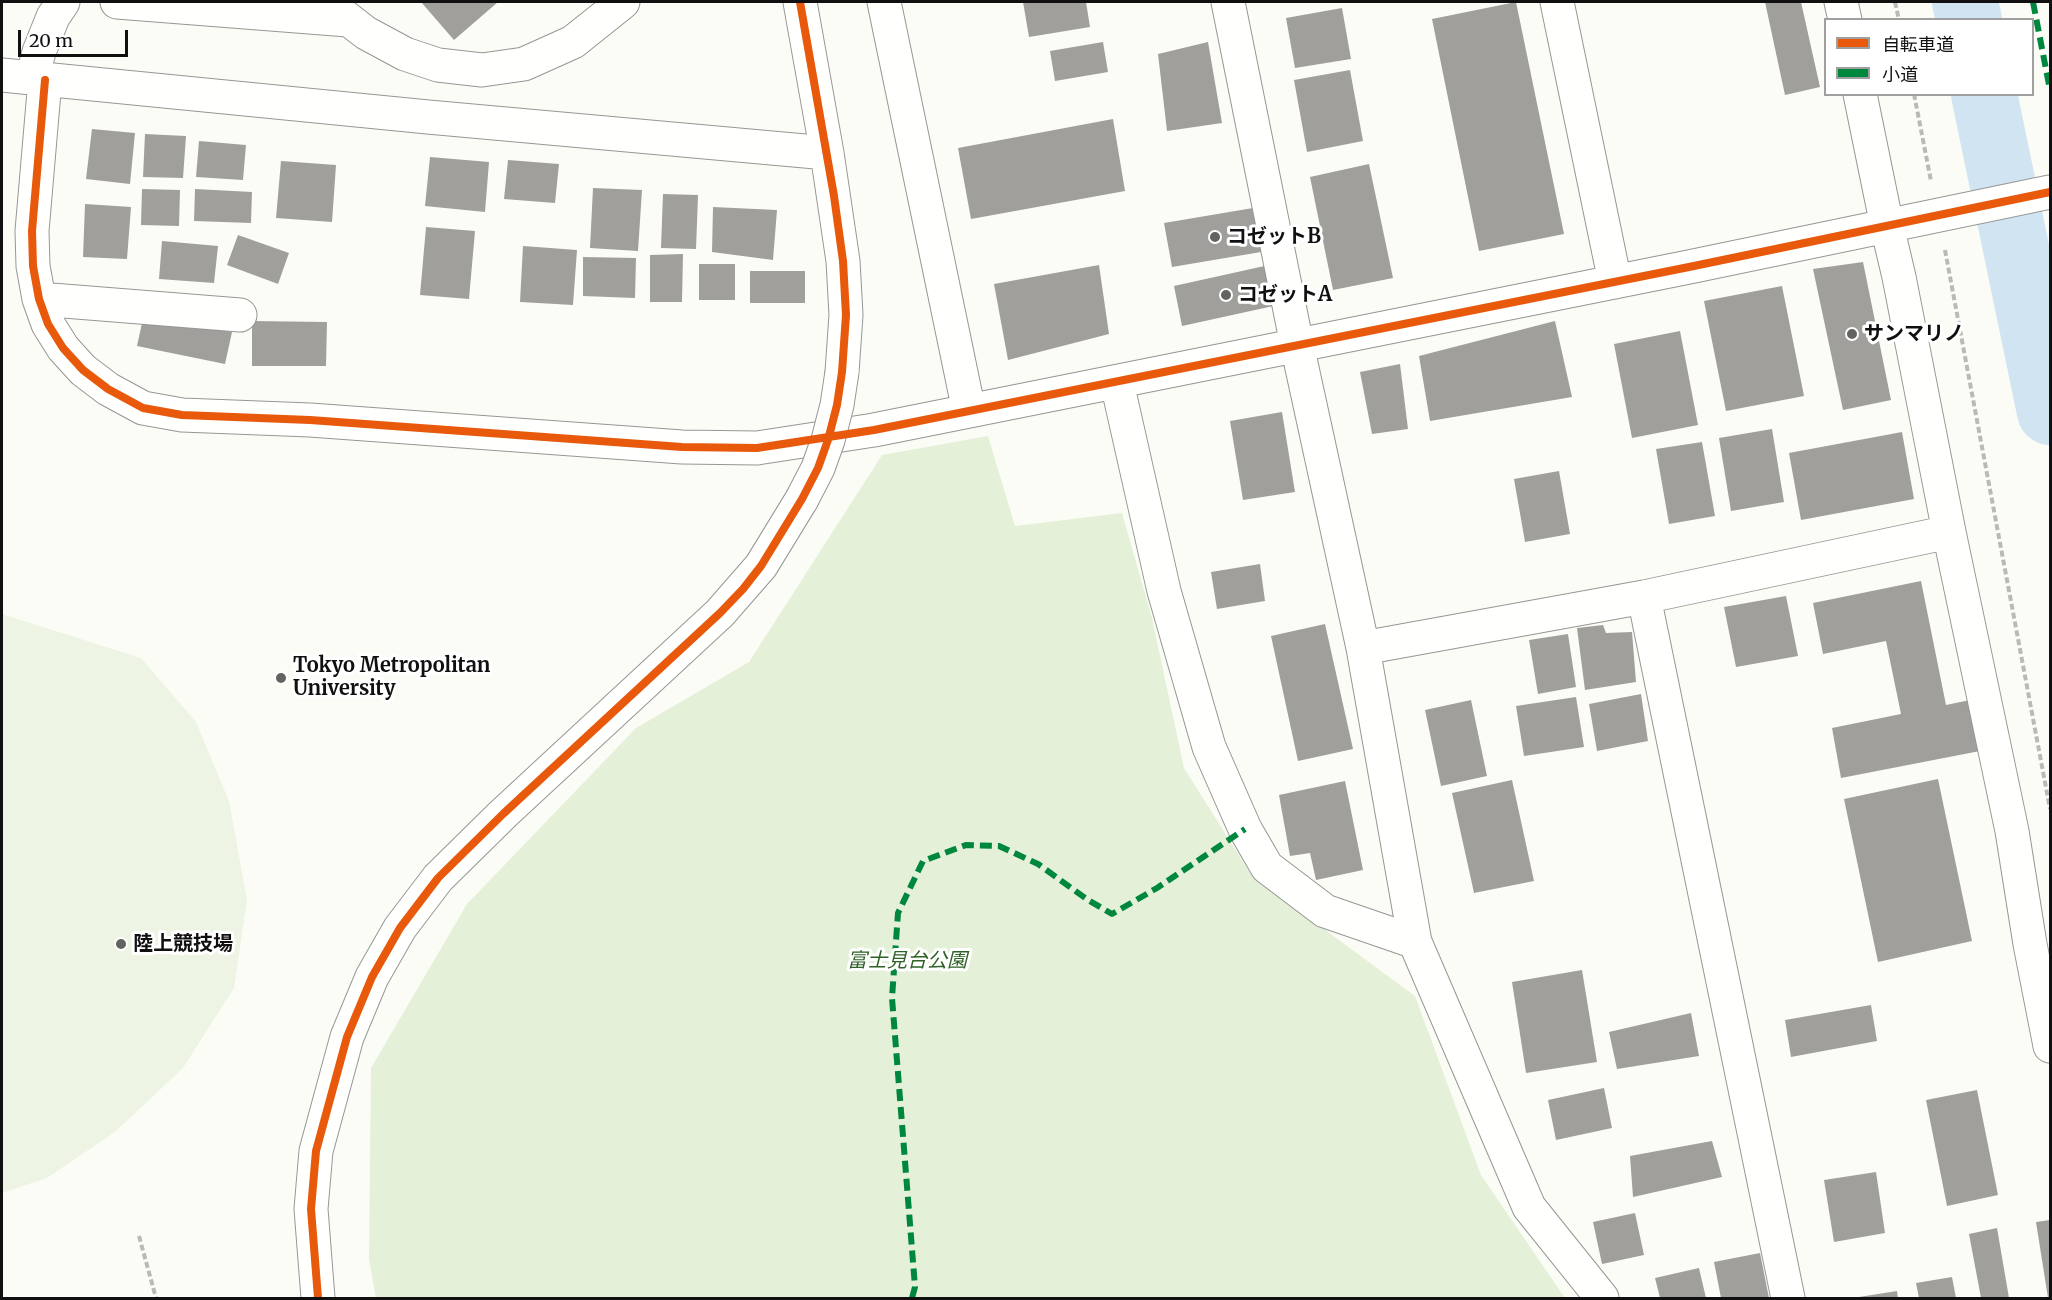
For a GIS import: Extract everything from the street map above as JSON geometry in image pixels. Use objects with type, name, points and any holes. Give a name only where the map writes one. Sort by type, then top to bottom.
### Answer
[{"type":"street","points":[[63,2],[53,17],[26,78],[33,266],[39,299],[48,324],[63,348],[83,370],[108,389],[143,408],[182,415],[322,420],[682,447],[757,448],[874,430],[1117,383],[2050,192]]},
{"type":"street","points":[[117,2],[337,11],[385,44],[422,61],[438,65],[482,69],[524,64],[573,42],[622,2]]},
{"type":"street","points":[[318,1299],[311,1209],[316,1151],[347,1037],[372,977],[400,928],[438,878],[454,862],[720,613],[761,566],[818,468],[837,405],[846,315],[843,261],[827,153],[800,2]]},
{"type":"street","points":[[884,2],[969,411]]},
{"type":"street","points":[[1228,2],[1297,345],[1363,648],[1415,942],[1529,1207],[1602,1299]]},
{"type":"street","points":[[1557,2],[1615,282]]},
{"type":"street","points":[[1841,2],[1845,18]]},
{"type":"street","points":[[26,78],[827,153]]},
{"type":"street","points":[[1860,96],[2012,831],[2030,944],[2050,1046]]},
{"type":"street","points":[[39,299],[240,315]]},
{"type":"street","points":[[1117,383],[1164,591],[1209,747],[1245,829],[1267,867],[1325,911],[1415,942]]},
{"type":"street","points":[[1363,648],[1644,597],[1949,532]]},
{"type":"street","points":[[1644,597],[1788,1299]]},
{"type":"path","points":[[1895,2],[1899,18]]},
{"type":"path","points":[[1914,96],[1942,215],[2050,809]]},
{"type":"path","points":[[139,1236],[156,1299]]},
{"type":"green space","name":"富士見台公園","points":[[988,436],[1015,526],[1122,513],[1152,618],[1184,768],[1252,876],[1415,996],[1481,1175],[1565,1298],[376,1298],[369,1260],[371,1068],[467,904],[636,728],[749,662],[882,455]]},
{"type":"green space","name":"陸上競技場","points":[[2,614],[141,658],[196,722],[229,801],[247,900],[234,988],[183,1068],[115,1132],[47,1178],[2,1193]]},
{"type":"building","points":[[421,2],[498,2],[454,40]]},
{"type":"building","points":[[1023,2],[1086,2],[1090,27],[1029,37]]},
{"type":"building","points":[[1516,2],[1564,234],[1479,251],[1432,19]]},
{"type":"building","points":[[1765,2],[1801,2],[1820,87],[1785,95]]},
{"type":"building","points":[[1342,8],[1351,59],[1295,68],[1286,18]]},
{"type":"building","points":[[1103,42],[1108,72],[1055,81],[1050,51]]},
{"type":"building","points":[[1208,42],[1222,123],[1167,131],[1158,54]]},
{"type":"building","points":[[1350,70],[1363,141],[1307,152],[1294,80]]},
{"type":"building","points":[[1113,119],[1125,191],[971,219],[958,148]]},
{"type":"building","points":[[92,129],[135,133],[130,184],[86,179]]},
{"type":"building","points":[[145,134],[186,136],[183,178],[143,177]]},
{"type":"building","points":[[199,141],[246,145],[243,180],[196,177]]},
{"type":"building","points":[[430,157],[489,162],[485,212],[425,206]]},
{"type":"building","points":[[508,160],[559,164],[555,203],[504,199]]},
{"type":"building","points":[[281,161],[336,165],[332,222],[276,218]]},
{"type":"building","points":[[1369,164],[1393,278],[1333,290],[1310,177]]},
{"type":"building","points":[[593,188],[642,190],[638,251],[590,248]]},
{"type":"building","points":[[142,189],[180,190],[179,226],[141,225]]},
{"type":"building","points":[[195,189],[252,192],[251,223],[194,221]]},
{"type":"building","points":[[663,194],[698,195],[696,249],[661,248]]},
{"type":"building","points":[[85,204],[131,207],[127,259],[83,257]]},
{"type":"building","points":[[713,207],[777,210],[773,260],[712,252]]},
{"type":"building","name":"コゼットB","points":[[1259,207],[1267,251],[1172,267],[1164,223]]},
{"type":"building","points":[[426,227],[475,231],[469,299],[420,295]]},
{"type":"building","points":[[238,235],[289,253],[278,284],[227,265]]},
{"type":"building","points":[[162,241],[218,246],[214,283],[159,279]]},
{"type":"building","points":[[523,246],[577,250],[573,305],[520,302]]},
{"type":"building","points":[[683,254],[682,302],[650,302],[650,255]]},
{"type":"building","points":[[583,257],[636,258],[635,298],[583,296]]},
{"type":"building","name":"サンマリノ","points":[[1863,262],[1891,400],[1843,410],[1813,269]]},
{"type":"building","points":[[699,264],[735,264],[735,300],[699,300]]},
{"type":"building","points":[[1099,265],[1109,334],[1008,360],[994,284]]},
{"type":"building","name":"コゼットA","points":[[1269,265],[1278,305],[1182,326],[1174,286]]},
{"type":"building","points":[[750,271],[805,271],[805,303],[750,303]]},
{"type":"building","points":[[1782,286],[1804,396],[1726,411],[1704,301]]},
{"type":"building","points":[[144,314],[232,332],[225,364],[137,346]]},
{"type":"building","points":[[252,321],[327,322],[326,366],[252,366]]},
{"type":"building","points":[[1555,321],[1572,397],[1430,421],[1419,356]]},
{"type":"building","points":[[1680,331],[1698,425],[1632,438],[1614,344]]},
{"type":"building","points":[[1400,364],[1408,429],[1372,434],[1360,372]]},
{"type":"building","points":[[1282,412],[1295,492],[1243,500],[1230,421]]},
{"type":"building","points":[[1772,429],[1784,502],[1731,511],[1719,438]]},
{"type":"building","points":[[1902,432],[1914,499],[1801,520],[1789,453]]},
{"type":"building","points":[[1702,442],[1715,516],[1669,524],[1656,449]]},
{"type":"building","points":[[1559,471],[1570,534],[1525,542],[1514,479]]},
{"type":"building","points":[[1260,564],[1265,601],[1217,609],[1211,572]]},
{"type":"building","points":[[1921,581],[1946,705],[1970,700],[1980,751],[1841,778],[1832,728],[1901,714],[1886,641],[1823,654],[1813,603]]},
{"type":"building","points":[[1786,596],[1798,656],[1736,667],[1724,607]]},
{"type":"building","points":[[1325,624],[1353,749],[1298,761],[1271,636]]},
{"type":"building","points":[[1603,625],[1606,633],[1632,632],[1636,682],[1585,690],[1577,628]]},
{"type":"building","points":[[1568,634],[1576,687],[1538,694],[1529,640]]},
{"type":"building","points":[[1641,694],[1648,741],[1597,751],[1589,704]]},
{"type":"building","points":[[1576,697],[1584,747],[1524,756],[1516,706]]},
{"type":"building","points":[[1471,700],[1487,776],[1441,786],[1425,710]]},
{"type":"building","points":[[1938,779],[1972,941],[1878,962],[1844,799]]},
{"type":"building","points":[[1512,780],[1534,881],[1474,893],[1452,793]]},
{"type":"building","points":[[1345,781],[1363,870],[1316,880],[1310,853],[1290,856],[1279,795]]},
{"type":"building","points":[[1582,970],[1597,1062],[1526,1073],[1512,982]]},
{"type":"building","points":[[1871,1005],[1877,1041],[1791,1057],[1785,1020]]},
{"type":"building","points":[[1691,1013],[1699,1056],[1617,1069],[1609,1032]]},
{"type":"building","points":[[1604,1088],[1612,1128],[1556,1140],[1548,1100]]},
{"type":"building","points":[[1977,1090],[1998,1195],[1947,1206],[1926,1100]]},
{"type":"building","points":[[1712,1141],[1722,1177],[1633,1197],[1630,1156]]},
{"type":"building","points":[[1876,1172],[1885,1233],[1834,1242],[1824,1180]]},
{"type":"building","points":[[1635,1213],[1644,1255],[1602,1264],[1593,1222]]},
{"type":"building","points":[[2050,1220],[2050,1298],[2048,1298],[2036,1222]]},
{"type":"building","points":[[1997,1228],[2009,1298],[1981,1298],[1969,1234]]},
{"type":"building","points":[[1760,1253],[1769,1298],[1721,1298],[1714,1262]]},
{"type":"building","points":[[1699,1268],[1706,1298],[1660,1298],[1655,1278]]},
{"type":"building","points":[[1952,1277],[1956,1298],[1919,1298],[1916,1283]]},
{"type":"building","points":[[1897,1291],[1898,1298],[1859,1298],[1859,1297]]},
{"type":"waterway","points":[[1965,2],[1969,18]]},
{"type":"waterway","points":[[1984,96],[2050,412]]},
{"type":"marked path","points":[[2033,2],[2050,90]]},
{"type":"marked path","points":[[912,1298],[915,1287],[892,998],[898,913],[923,861],[966,845],[999,846],[1038,864],[1088,900],[1112,914],[1157,888],[1245,829]]},
{"type":"cycle path","points":[[318,1298],[311,1209],[316,1151],[347,1037],[372,977],[400,928],[438,878],[743,589],[761,566],[818,468],[837,405],[846,315],[843,261],[834,196],[800,2]]},
{"type":"cycle path","points":[[45,80],[32,231],[33,266],[39,299],[48,324],[63,348],[83,370],[108,389],[143,408],[182,415],[310,420],[682,447],[757,448],[874,430],[1689,267],[2050,192]]},
{"type":"place","name":"コゼットB","points":[[1215,237]]},
{"type":"place","name":"コゼットA","points":[[1226,295]]},
{"type":"place","name":"サンマリノ","points":[[1852,334]]},
{"type":"place","name":"Tokyo Metropolitan University","points":[[281,678]]},
{"type":"place","name":"陸上競技場","points":[[121,944]]}]
